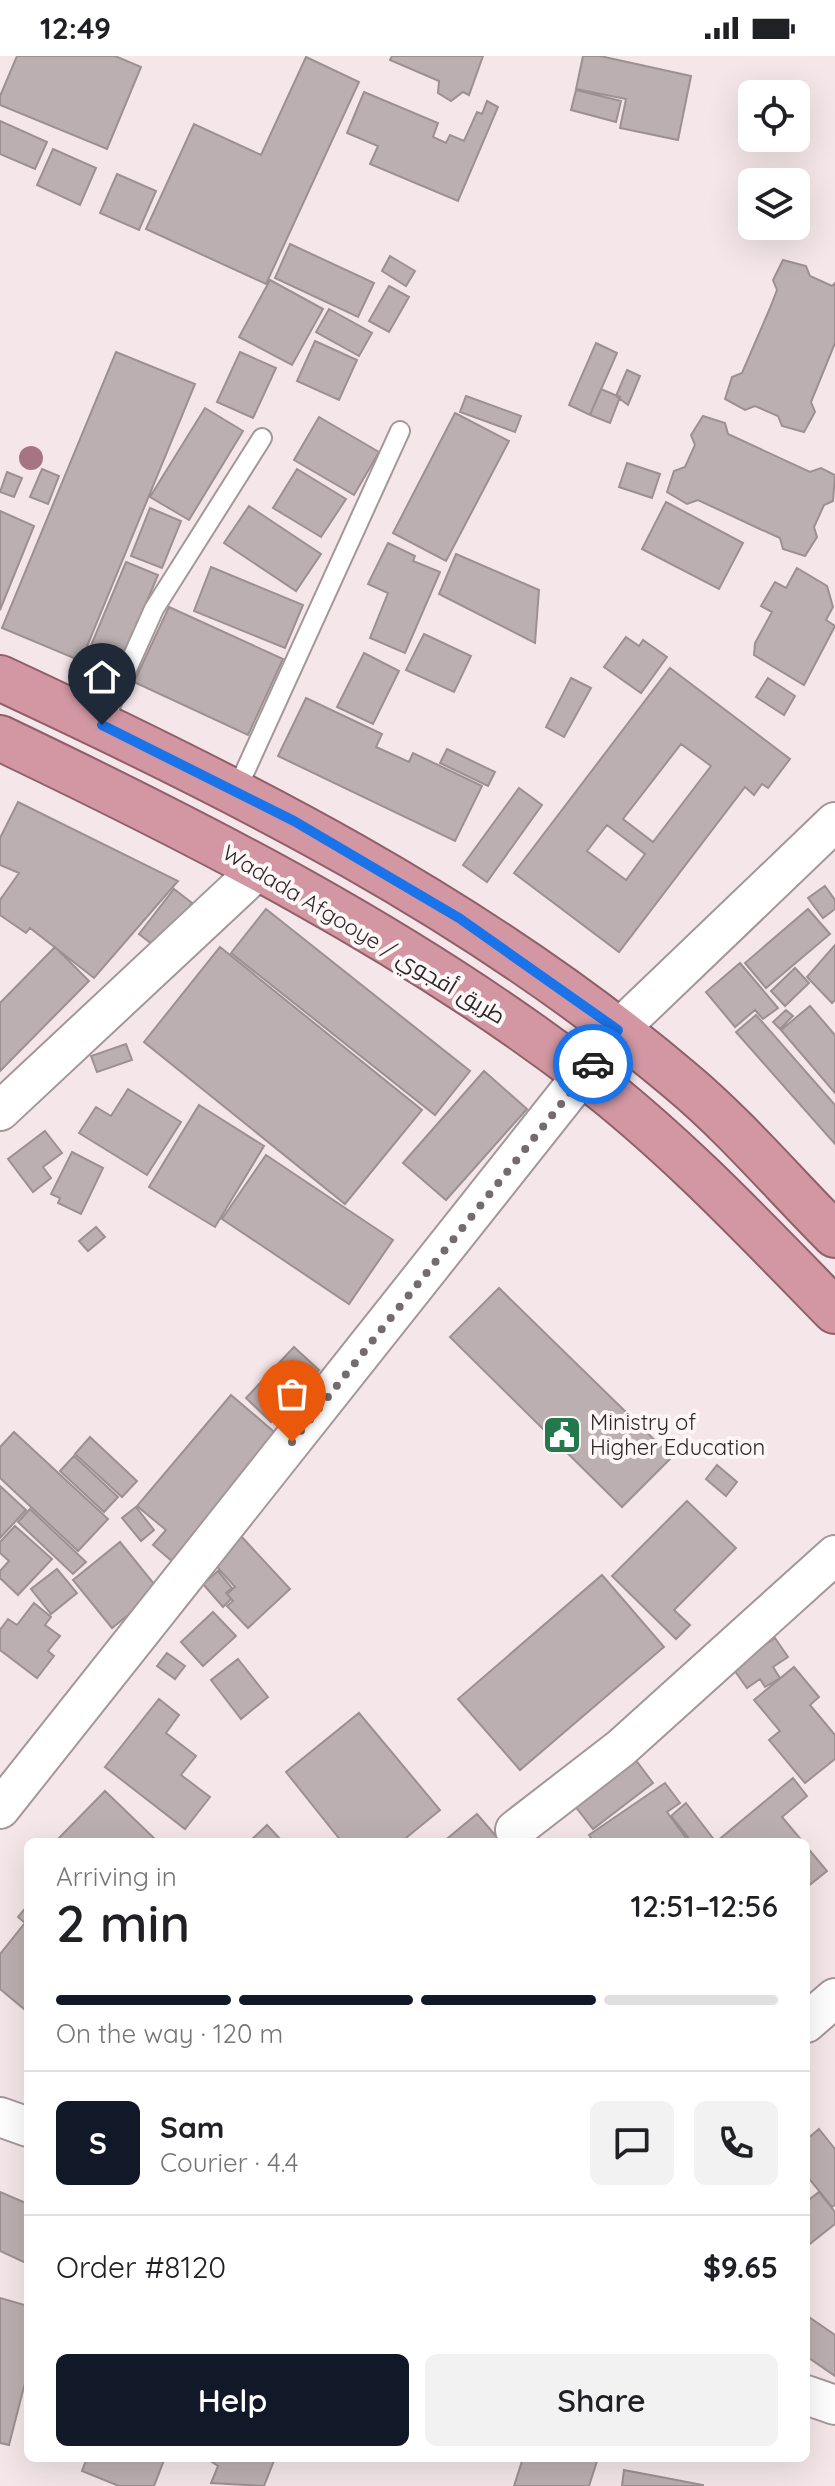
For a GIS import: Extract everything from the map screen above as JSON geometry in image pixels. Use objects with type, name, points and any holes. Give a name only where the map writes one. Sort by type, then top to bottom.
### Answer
[{"type":"highway","points":[[0,678],[294,821],[459,918],[618,1030],[684,1083],[835,1235]]},
{"type":"highway","name":"Wadada Afgooye / طريق أفجوي","points":[[0,738],[261,867],[449,981],[584,1075],[682,1157],[835,1311]]},
{"type":"street","points":[[0,1809],[618,1030],[835,822]]},
{"type":"street","points":[[0,1111],[261,867]]},
{"type":"street","points":[[515,1830],[621,1748],[835,1555]]},
{"type":"street","points":[[0,2117],[24,2126]]},
{"type":"street","points":[[810,2396],[835,2405]]},
{"type":"lane","points":[[236,791],[400,431]]},
{"type":"lane","points":[[102,725],[154,609],[262,438]]},
{"type":"building","points":[[17,56],[115,56],[141,67],[107,149],[0,105],[0,96]]},
{"type":"building","points":[[392,56],[483,56],[469,95],[463,92],[451,101],[438,93],[439,81],[390,60]]},
{"type":"building","points":[[583,56],[600,56],[691,76],[678,140],[620,128],[626,99],[576,89]]},
{"type":"building","points":[[306,57],[359,82],[266,284],[146,229],[194,124],[261,155]]},
{"type":"building","points":[[576,90],[621,101],[616,122],[571,110]]},
{"type":"building","points":[[364,92],[438,123],[433,137],[446,143],[450,135],[464,141],[477,112],[482,114],[487,101],[498,107],[458,201],[370,164],[378,146],[347,133]]},
{"type":"building","points":[[0,121],[47,142],[35,169],[0,154]]},
{"type":"building","points":[[53,149],[96,168],[80,205],[37,185]]},
{"type":"building","points":[[117,174],[156,191],[139,230],[100,213]]},
{"type":"building","points":[[290,244],[374,283],[358,317],[275,278]]},
{"type":"building","points":[[390,256],[415,271],[406,286],[382,271]]},
{"type":"building","points":[[783,260],[806,266],[810,276],[832,286],[835,283],[835,343],[811,402],[815,412],[804,432],[782,426],[778,416],[755,406],[745,410],[725,399],[732,377],[742,373],[770,308],[777,290],[773,280]]},
{"type":"building","points":[[270,280],[323,309],[292,365],[239,337]]},
{"type":"building","points":[[389,286],[409,297],[389,332],[369,321]]},
{"type":"building","points":[[329,309],[372,333],[359,356],[316,332]]},
{"type":"building","points":[[315,341],[357,360],[339,400],[297,381]]},
{"type":"building","points":[[596,343],[617,353],[590,415],[569,405]]},
{"type":"building","points":[[116,352],[195,384],[81,661],[2,628]]},
{"type":"building","points":[[240,352],[276,368],[253,418],[217,402]]},
{"type":"building","points":[[627,370],[640,376],[628,405],[616,396]]},
{"type":"building","points":[[601,389],[620,397],[610,423],[590,415]]},
{"type":"building","points":[[466,396],[521,416],[515,432],[460,412]]},
{"type":"building","points":[[205,408],[243,431],[189,520],[150,497]]},
{"type":"building","points":[[455,413],[509,441],[446,561],[393,533]]},
{"type":"building","points":[[703,416],[725,423],[728,434],[810,472],[821,468],[835,475],[833,501],[824,505],[814,527],[817,537],[805,556],[783,549],[780,538],[698,500],[687,504],[667,492],[674,471],[685,467],[695,445],[691,435]]},
{"type":"building","points":[[319,417],[379,452],[354,495],[294,460]]},
{"type":"building","points":[[627,463],[660,474],[652,498],[619,487]]},
{"type":"building","points":[[42,469],[59,476],[48,504],[30,497]]},
{"type":"building","points":[[297,469],[346,499],[321,537],[273,508]]},
{"type":"building","points":[[7,472],[22,478],[14,497],[0,492]]},
{"type":"building","points":[[666,502],[743,543],[719,589],[642,549]]},
{"type":"building","points":[[249,506],[321,554],[296,591],[224,543]]},
{"type":"building","points":[[150,508],[181,521],[162,568],[131,556]]},
{"type":"building","points":[[0,511],[34,526],[0,610]]},
{"type":"building","points":[[388,543],[415,556],[413,561],[440,572],[405,653],[370,638],[388,593],[368,584]]},
{"type":"building","points":[[456,554],[539,590],[535,643],[439,594]]},
{"type":"building","points":[[126,562],[158,575],[116,675],[84,662]]},
{"type":"building","points":[[211,567],[303,605],[285,648],[194,611]]},
{"type":"building","points":[[797,568],[827,586],[833,607],[826,620],[835,626],[804,685],[754,655],[755,643],[772,612],[761,606],[775,582],[786,588]]},
{"type":"building","points":[[169,607],[283,659],[248,735],[134,682]]},
{"type":"building","points":[[424,634],[471,656],[454,692],[406,670]]},
{"type":"building","points":[[626,637],[639,646],[643,640],[667,657],[641,693],[604,667]]},
{"type":"building","points":[[364,653],[399,671],[373,724],[337,707]]},
{"type":"building","points":[[670,668],[790,759],[768,788],[762,784],[754,795],[745,787],[619,952],[514,873]],"holes":[[[681,744],[711,766],[653,842],[623,819]],[[607,825],[645,854],[626,880],[587,851]]]},
{"type":"building","points":[[571,678],[591,688],[564,737],[546,727]]},
{"type":"building","points":[[768,678],[795,696],[784,715],[756,697]]},
{"type":"building","points":[[306,698],[382,734],[376,747],[409,762],[413,753],[482,786],[455,841],[278,756]]},
{"type":"building","points":[[447,749],[495,772],[488,786],[440,763]]},
{"type":"building","points":[[519,788],[542,805],[487,882],[463,865]]},
{"type":"building","points":[[18,802],[178,881],[94,978],[30,928],[26,933],[0,915],[0,900],[19,873],[0,865],[0,838]]},
{"type":"building","points":[[825,886],[835,900],[835,909],[823,918],[808,898]]},
{"type":"building","points":[[174,889],[192,903],[157,948],[139,934]]},
{"type":"building","points":[[266,909],[470,1071],[435,1115],[231,953]]},
{"type":"building","points":[[808,909],[830,934],[766,988],[745,963]]},
{"type":"building","points":[[835,945],[835,1000],[832,1003],[807,977]]},
{"type":"building","points":[[55,947],[89,981],[0,1071],[0,1003]]},
{"type":"building","points":[[220,947],[422,1110],[345,1204],[144,1042]]},
{"type":"building","points":[[740,963],[778,1008],[763,1019],[755,1010],[735,1027],[706,992]]},
{"type":"building","points":[[795,968],[809,983],[785,1006],[771,991]]},
{"type":"building","points":[[810,1006],[835,1035],[835,1093],[781,1030]]},
{"type":"building","points":[[786,1010],[793,1016],[780,1029],[773,1022]]},
{"type":"building","points":[[756,1015],[835,1105],[835,1144],[736,1032]]},
{"type":"building","points":[[126,1044],[132,1060],[97,1072],[91,1056]]},
{"type":"building","points":[[484,1071],[527,1109],[446,1200],[403,1163]]},
{"type":"building","points":[[128,1089],[181,1122],[147,1175],[79,1133],[96,1107],[111,1116]]},
{"type":"building","points":[[199,1105],[264,1146],[215,1227],[149,1187]]},
{"type":"building","points":[[45,1131],[62,1153],[43,1167],[51,1178],[33,1192],[8,1159]]},
{"type":"building","points":[[72,1152],[103,1168],[81,1214],[58,1203],[60,1198],[51,1194]]},
{"type":"building","points":[[266,1155],[393,1240],[349,1304],[222,1219]]},
{"type":"building","points":[[96,1227],[105,1237],[88,1251],[79,1241]]},
{"type":"building","points":[[499,1288],[672,1457],[622,1507],[450,1337]]},
{"type":"building","points":[[294,1347],[319,1370],[271,1422],[246,1398]]},
{"type":"building","points":[[231,1395],[279,1436],[173,1562],[153,1545],[166,1530],[137,1506]]},
{"type":"building","points":[[14,1432],[108,1519],[78,1551],[0,1478],[0,1447]]},
{"type":"building","points":[[90,1437],[137,1481],[122,1497],[75,1454]]},
{"type":"building","points":[[74,1456],[118,1497],[104,1512],[60,1471]]},
{"type":"building","points":[[717,1465],[737,1482],[726,1496],[706,1479]]},
{"type":"building","points":[[0,1486],[26,1510],[0,1538]]},
{"type":"building","points":[[687,1501],[736,1548],[674,1610],[690,1625],[676,1639],[612,1576]]},
{"type":"building","points":[[136,1507],[154,1530],[141,1541],[122,1518]]},
{"type":"building","points":[[30,1509],[86,1562],[73,1574],[18,1522]]},
{"type":"building","points":[[15,1526],[52,1559],[18,1595],[0,1578],[0,1571],[9,1561],[0,1553],[0,1542]]},
{"type":"building","points":[[240,1535],[290,1589],[248,1628],[227,1606],[233,1601],[227,1594],[235,1587],[211,1560]]},
{"type":"building","points":[[120,1542],[159,1590],[112,1628],[73,1580]]},
{"type":"building","points":[[57,1569],[77,1593],[51,1614],[31,1589]]},
{"type":"building","points":[[218,1571],[232,1588],[226,1593],[231,1599],[223,1607],[203,1584]]},
{"type":"building","points":[[602,1575],[664,1647],[520,1770],[458,1699]]},
{"type":"building","points":[[34,1603],[51,1617],[45,1625],[60,1636],[48,1651],[54,1656],[37,1678],[0,1650],[0,1630],[8,1619],[17,1625]]},
{"type":"building","points":[[213,1612],[236,1636],[203,1666],[181,1642]]},
{"type":"building","points":[[775,1638],[788,1657],[773,1667],[780,1678],[765,1687],[760,1679],[747,1688],[732,1667]]},
{"type":"building","points":[[167,1653],[185,1666],[175,1679],[157,1666]]},
{"type":"building","points":[[238,1659],[268,1697],[241,1719],[211,1680]]},
{"type":"building","points":[[794,1667],[819,1697],[810,1705],[835,1735],[835,1759],[805,1783],[769,1740],[780,1731],[754,1700]]},
{"type":"building","points":[[159,1699],[179,1715],[166,1733],[196,1756],[181,1775],[210,1797],[185,1829],[105,1767]]},
{"type":"building","points":[[359,1713],[440,1810],[406,1838],[339,1838],[286,1772]]},
{"type":"building","points":[[632,1755],[653,1783],[593,1829],[571,1801]]},
{"type":"building","points":[[793,1778],[807,1796],[782,1817],[800,1838],[721,1838]]},
{"type":"building","points":[[665,1783],[680,1803],[667,1812],[686,1838],[591,1838],[589,1835]]},
{"type":"building","points":[[105,1791],[154,1838],[59,1838]]},
{"type":"building","points":[[686,1803],[713,1838],[687,1838],[671,1816]]},
{"type":"building","points":[[477,1814],[498,1838],[448,1838]]},
{"type":"building","points":[[267,1825],[279,1838],[253,1838]]},
{"type":"building","points":[[810,1851],[827,1871],[810,1885]]},
{"type":"building","points":[[24,1924],[24,2009],[0,1989],[0,1954]]},
{"type":"building","points":[[819,2129],[835,2149],[835,2205],[832,2207],[810,2180],[810,2137]]},
{"type":"building","points":[[0,2192],[24,2202],[24,2262],[0,2251]]},
{"type":"building","points":[[819,2192],[835,2212],[835,2224],[810,2244],[810,2199]]},
{"type":"building","points":[[0,2298],[24,2305],[24,2387],[9,2445],[0,2443]]},
{"type":"building","points":[[810,2318],[835,2335],[835,2376],[810,2359]]},
{"type":"building","points":[[85,2462],[163,2462],[154,2486],[119,2486],[82,2471]]},
{"type":"building","points":[[212,2462],[273,2462],[264,2486],[211,2483],[218,2466]]},
{"type":"building","points":[[522,2462],[597,2462],[589,2486],[514,2486]]},
{"type":"building","points":[[624,2470],[703,2485],[703,2486],[622,2486]]},
{"type":"way so far","points":[[292,1442],[593,1064]]},
{"type":"place","name":"Ministry of Higher Education","points":[[562,1435]]},
{"type":"route","points":[[102,725],[294,821],[459,918],[618,1030],[593,1064]]}]
